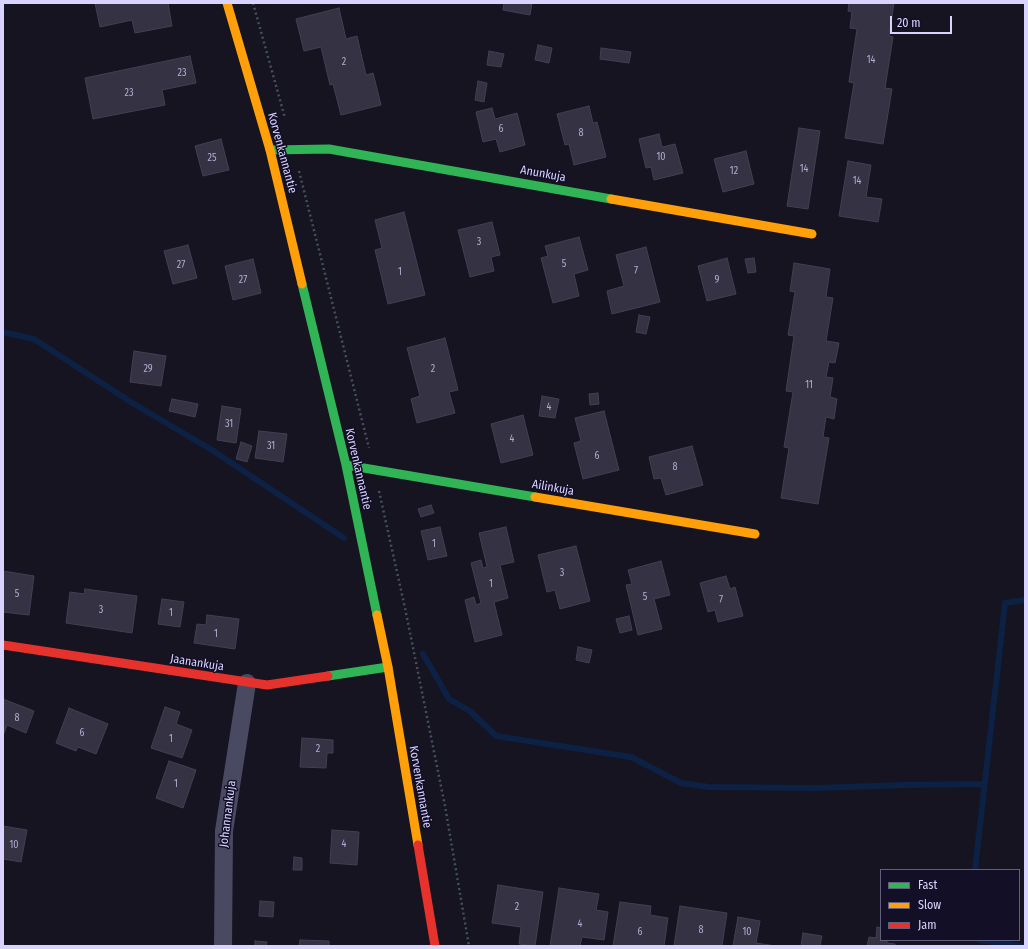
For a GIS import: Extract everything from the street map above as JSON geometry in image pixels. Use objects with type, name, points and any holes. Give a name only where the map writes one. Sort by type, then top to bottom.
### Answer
[{"type":"street","name":"Korvenkannantie","points":[[227,3],[270,150],[346,466],[388,667],[435,946]]},
{"type":"street","name":"Anunkuja","points":[[270,150],[329,149],[812,234]]},
{"type":"street","name":"Ailinkuja","points":[[346,466],[755,534]]},
{"type":"street","name":"Jaanankuja","points":[[3,645],[267,685],[388,667]]},
{"type":"street","name":"Johannankuja","points":[[223,946],[224,831],[247,683]]},
{"type":"building","points":[[95,3],[168,3],[172,26],[135,33],[132,20],[100,27]]},
{"type":"building","points":[[504,3],[532,3],[530,15],[503,10]]},
{"type":"building","points":[[849,3],[894,3],[889,36],[893,37],[885,88],[892,89],[883,144],[845,138],[854,83],[849,82],[857,29],[850,28],[852,12],[848,11]]},
{"type":"building","points":[[339,8],[346,39],[357,36],[366,75],[373,73],[381,105],[341,115],[333,84],[330,85],[321,47],[304,51],[296,19]]},
{"type":"building","points":[[538,45],[552,48],[549,63],[535,60]]},
{"type":"building","points":[[601,48],[631,52],[629,63],[600,59]]},
{"type":"building","points":[[489,51],[504,54],[501,67],[487,65]]},
{"type":"building","points":[[190,56],[196,83],[162,90],[165,105],[93,119],[85,78]]},
{"type":"building","points":[[478,81],[487,83],[484,102],[475,100]]},
{"type":"building","points":[[589,106],[593,123],[597,122],[606,157],[574,165],[569,144],[565,145],[557,114]]},
{"type":"building","points":[[492,108],[495,119],[517,113],[525,145],[500,152],[496,139],[483,142],[476,112]]},
{"type":"building","points":[[799,128],[820,131],[808,209],[787,206]]},
{"type":"building","points":[[659,134],[662,147],[675,144],[683,173],[654,180],[651,167],[646,168],[639,139]]},
{"type":"building","points":[[221,139],[229,170],[203,176],[195,146]]},
{"type":"building","points":[[746,151],[754,184],[723,192],[714,159]]},
{"type":"building","points":[[848,161],[871,165],[866,197],[882,199],[878,222],[839,216]]},
{"type":"building","points":[[404,212],[425,295],[388,304],[375,250],[382,248],[375,220]]},
{"type":"building","points":[[492,222],[500,255],[491,257],[494,271],[470,277],[458,230]]},
{"type":"building","points":[[579,237],[588,270],[574,274],[579,296],[553,303],[541,258],[548,256],[545,246]]},
{"type":"building","points":[[188,245],[197,278],[173,284],[164,251]]},
{"type":"building","points":[[646,247],[660,302],[612,314],[607,291],[624,286],[616,255]]},
{"type":"building","points":[[727,258],[736,294],[707,301],[698,266]]},
{"type":"building","points":[[754,258],[756,272],[748,273],[745,259]]},
{"type":"building","points":[[253,259],[261,293],[233,300],[225,266]]},
{"type":"building","points":[[794,263],[830,269],[826,297],[833,298],[826,341],[839,343],[835,363],[829,362],[826,377],[833,378],[830,397],[837,399],[834,419],[826,417],[823,437],[829,438],[818,504],[781,498],[789,448],[784,447],[793,392],[786,391],[794,336],[788,335],[795,292],[790,291]]},
{"type":"building","points":[[639,315],[650,317],[646,334],[636,332]]},
{"type":"building","points":[[445,338],[458,390],[449,392],[455,413],[417,423],[411,399],[420,396],[407,348]]},
{"type":"building","points":[[134,351],[166,356],[161,386],[130,382]]},
{"type":"building","points":[[598,393],[599,404],[590,405],[589,394]]},
{"type":"building","points":[[542,396],[559,399],[555,418],[539,416]]},
{"type":"building","points":[[172,399],[198,404],[195,417],[169,411]]},
{"type":"building","points":[[222,406],[241,409],[236,443],[217,440]]},
{"type":"building","points":[[604,411],[619,470],[583,479],[574,443],[581,441],[575,418]]},
{"type":"building","points":[[523,415],[533,455],[501,463],[491,424]]},
{"type":"building","points":[[259,431],[287,434],[283,462],[255,458]]},
{"type":"building","points":[[241,442],[252,446],[247,462],[236,459]]},
{"type":"building","points":[[692,446],[703,485],[666,495],[661,478],[654,479],[649,457]]},
{"type":"building","points":[[431,505],[434,513],[421,517],[418,509]]},
{"type":"building","points":[[440,527],[447,556],[428,560],[421,531]]},
{"type":"building","points":[[506,527],[514,562],[500,565],[508,598],[494,602],[502,635],[475,642],[465,600],[474,597],[476,605],[481,603],[471,563],[481,560],[483,568],[487,567],[479,533]]},
{"type":"building","points":[[576,546],[590,601],[560,609],[555,590],[547,592],[538,555]]},
{"type":"building","points":[[661,561],[670,595],[654,599],[662,629],[638,635],[626,585],[632,584],[628,570]]},
{"type":"building","points":[[3,571],[34,576],[29,615],[3,612]]},
{"type":"building","points":[[726,576],[730,589],[735,587],[743,616],[718,622],[715,610],[708,612],[700,583]]},
{"type":"building","points":[[85,589],[137,596],[132,633],[66,623],[70,592],[84,594]]},
{"type":"building","points":[[162,599],[184,602],[180,627],[158,624]]},
{"type":"building","points":[[207,615],[239,619],[235,649],[194,643],[197,624],[206,625]]},
{"type":"building","points":[[629,616],[632,630],[620,633],[616,619]]},
{"type":"building","points":[[578,647],[592,650],[589,663],[576,660]]},
{"type":"building","points":[[3,699],[34,711],[26,733],[7,725],[3,736]]},
{"type":"building","points":[[165,707],[180,712],[176,724],[192,730],[182,758],[151,748]]},
{"type":"building","points":[[69,708],[108,724],[96,754],[78,747],[76,751],[56,743]]},
{"type":"building","points":[[302,738],[333,740],[333,753],[327,753],[326,768],[300,767]]},
{"type":"building","points":[[169,761],[196,770],[183,808],[156,798]]},
{"type":"building","points":[[3,826],[27,830],[21,862],[3,859]]},
{"type":"building","points":[[332,830],[359,832],[357,865],[330,863]]},
{"type":"building","points":[[294,857],[302,858],[302,870],[293,870]]},
{"type":"building","points":[[498,885],[543,892],[535,946],[519,944],[521,927],[492,923]]},
{"type":"building","points":[[559,888],[599,894],[596,910],[608,912],[604,940],[582,937],[580,946],[550,946]]},
{"type":"building","points":[[260,901],[274,902],[273,917],[259,916]]},
{"type":"building","points":[[620,902],[651,906],[650,915],[668,918],[664,946],[613,946]]},
{"type":"building","points":[[680,906],[727,913],[722,946],[674,946]]},
{"type":"building","points":[[738,917],[760,921],[756,943],[776,946],[733,946]]},
{"type":"building","points":[[877,927],[880,928],[880,941],[887,941],[887,943],[895,944],[895,946],[867,946],[869,937],[876,938]]},
{"type":"building","points":[[803,933],[822,936],[820,946],[801,946]]},
{"type":"building","points":[[300,940],[329,941],[329,946],[299,946]]},
{"type":"building","points":[[255,941],[267,942],[266,946],[255,946]]},
{"type":"waterway","points":[[3,332],[34,339],[134,404],[212,450],[344,538]]},
{"type":"waterway","points":[[975,869],[1005,603],[1025,600]]},
{"type":"waterway","points":[[423,654],[449,699],[470,711],[496,736],[631,757],[681,783],[709,787],[816,788],[984,784]]},
{"type":"waterway","points":[[987,941],[1021,946]]},
{"type":"traffic: fast","points":[[270,150],[329,149],[611,199]]},
{"type":"traffic: fast","points":[[302,284],[346,465],[377,615]]},
{"type":"traffic: fast","points":[[346,465],[535,497]]},
{"type":"traffic: fast","points":[[328,676],[388,667]]},
{"type":"traffic: slow","points":[[227,3],[270,150],[302,284]]},
{"type":"traffic: slow","points":[[611,199],[812,234]]},
{"type":"traffic: slow","points":[[535,497],[755,534]]},
{"type":"traffic: slow","points":[[377,615],[388,667],[418,845]]},
{"type":"traffic: jam","points":[[3,645],[267,685],[328,676]]},
{"type":"traffic: jam","points":[[418,845],[435,946]]}]
